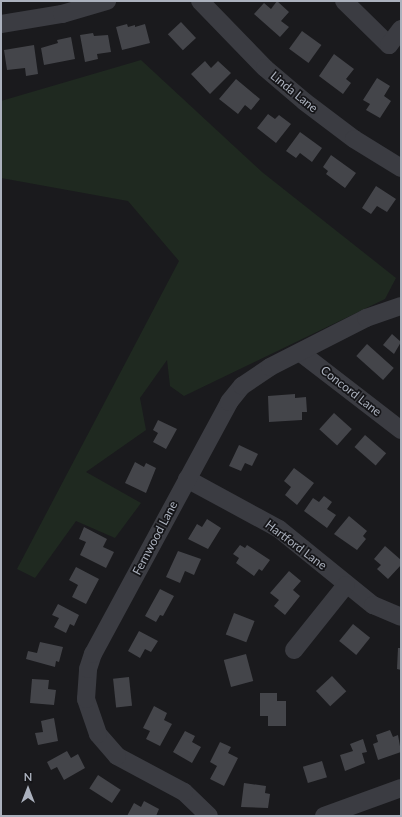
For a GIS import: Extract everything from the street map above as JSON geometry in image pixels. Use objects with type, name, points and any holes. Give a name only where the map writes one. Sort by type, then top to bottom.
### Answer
[{"type":"street","points":[[1,24],[62,14],[107,1]]},
{"type":"street","name":"Linda Lane","points":[[200,1],[265,68],[354,139],[401,168]]},
{"type":"street","points":[[344,1],[389,45],[401,29]]},
{"type":"street","name":"Fernwood Lane","points":[[209,816],[184,792],[117,756],[110,750],[98,734],[86,699],[88,669],[93,654],[229,402],[242,386],[270,367],[301,353],[366,318],[401,306]]},
{"type":"street","name":"Concord Lane","points":[[301,353],[401,430]]},
{"type":"street","name":"Hartford Lane","points":[[187,479],[279,529],[346,585],[373,605],[401,617]]},
{"type":"street","points":[[294,650],[346,585]]},
{"type":"street","points":[[324,816],[401,788]]},
{"type":"green space","points":[[141,60],[262,172],[396,278],[385,299],[184,396],[170,386],[167,360],[140,398],[146,430],[86,472],[141,503],[115,538],[76,521],[35,578],[17,569],[179,261],[128,201],[1,178],[1,101]]},
{"type":"building","points":[[277,1],[289,12],[281,21],[289,27],[280,37],[254,14],[264,3],[271,9]]},
{"type":"building","points":[[181,22],[196,38],[183,50],[168,34]]},
{"type":"building","points":[[127,24],[128,27],[135,25],[135,27],[145,24],[150,43],[122,50],[116,27]]},
{"type":"building","points":[[302,31],[321,45],[308,63],[289,49]]},
{"type":"building","points":[[93,33],[94,36],[108,35],[111,52],[97,54],[98,59],[85,62],[80,35]]},
{"type":"building","points":[[71,37],[75,59],[44,65],[41,48],[58,43],[57,40]]},
{"type":"building","points":[[34,45],[38,74],[26,76],[25,68],[7,70],[4,50]]},
{"type":"building","points":[[334,54],[354,69],[346,79],[351,83],[343,94],[319,76]]},
{"type":"building","points":[[205,61],[211,68],[218,61],[231,73],[210,94],[191,74]]},
{"type":"building","points":[[377,78],[390,86],[384,96],[391,101],[380,118],[366,110],[370,104],[363,100]]},
{"type":"building","points":[[236,79],[260,99],[251,110],[245,105],[238,114],[219,99]]},
{"type":"building","points":[[268,114],[275,119],[279,115],[291,124],[276,143],[257,128]]},
{"type":"building","points":[[300,132],[322,148],[312,162],[300,153],[296,158],[286,151]]},
{"type":"building","points":[[331,155],[356,173],[345,188],[326,174],[328,171],[323,167]]},
{"type":"building","points":[[376,186],[396,199],[387,212],[377,206],[371,214],[362,208]]},
{"type":"building","points":[[392,334],[401,342],[394,354],[383,345]]},
{"type":"building","points":[[367,344],[394,368],[383,380],[356,356]]},
{"type":"building","points":[[295,394],[295,398],[306,397],[307,412],[302,412],[302,420],[269,422],[268,396]]},
{"type":"building","points":[[334,413],[352,429],[337,445],[319,429]]},
{"type":"building","points":[[158,420],[177,429],[166,449],[153,442],[158,433],[153,430]]},
{"type":"building","points":[[365,435],[386,453],[376,465],[355,447]]},
{"type":"building","points":[[239,445],[258,454],[252,466],[245,463],[241,471],[229,466]]},
{"type":"building","points":[[135,462],[144,467],[146,463],[156,468],[146,493],[125,483]]},
{"type":"building","points":[[294,468],[314,483],[297,505],[285,495],[291,487],[284,481]]},
{"type":"building","points":[[324,496],[332,502],[327,509],[336,515],[327,528],[304,511],[313,498],[319,502]]},
{"type":"building","points":[[349,516],[367,531],[363,536],[366,539],[357,550],[334,534]]},
{"type":"building","points":[[207,519],[221,528],[208,549],[188,539],[197,524],[202,527]]},
{"type":"building","points":[[84,527],[107,539],[103,547],[114,552],[106,568],[80,555],[86,542],[79,539]]},
{"type":"building","points":[[240,545],[245,548],[247,545],[270,560],[262,571],[259,569],[254,576],[236,563],[239,558],[233,554]]},
{"type":"building","points":[[385,546],[401,560],[401,565],[388,579],[377,569],[381,565],[374,559]]},
{"type":"building","points":[[178,551],[201,559],[194,575],[185,571],[180,583],[166,577]]},
{"type":"building","points":[[76,567],[99,579],[86,604],[72,597],[78,585],[69,580]]},
{"type":"building","points":[[289,571],[301,581],[293,590],[300,596],[285,615],[274,606],[279,600],[270,593]]},
{"type":"building","points":[[160,589],[174,596],[163,616],[160,615],[156,622],[145,616]]},
{"type":"building","points":[[58,604],[79,615],[74,626],[70,624],[66,633],[54,627],[59,618],[52,615]]},
{"type":"building","points":[[234,613],[255,621],[246,642],[226,634]]},
{"type":"building","points":[[353,624],[370,638],[356,655],[339,641]]},
{"type":"building","points":[[139,631],[158,641],[151,652],[145,649],[140,658],[128,651]]},
{"type":"building","points":[[40,642],[63,647],[59,662],[56,661],[55,667],[26,659],[28,651],[37,653]]},
{"type":"building","points":[[398,648],[401,648],[401,670],[397,669]]},
{"type":"building","points":[[246,654],[253,681],[231,687],[224,660]]},
{"type":"building","points":[[332,676],[346,691],[330,706],[316,691]]},
{"type":"building","points":[[129,677],[132,706],[116,708],[113,679]]},
{"type":"building","points":[[32,679],[49,680],[48,689],[56,690],[54,705],[30,703]]},
{"type":"building","points":[[260,693],[277,693],[277,701],[286,701],[286,726],[268,726],[268,716],[260,716]]},
{"type":"building","points":[[154,706],[167,713],[164,720],[172,724],[160,746],[146,739],[150,731],[143,728]]},
{"type":"building","points":[[54,718],[58,741],[38,745],[35,733],[43,732],[41,721]]},
{"type":"building","points":[[390,730],[393,737],[398,735],[401,752],[378,760],[373,744],[378,742],[376,735]]},
{"type":"building","points":[[185,731],[195,736],[192,742],[201,747],[192,763],[173,752]]},
{"type":"building","points":[[363,739],[367,752],[362,753],[365,763],[345,771],[340,755],[353,751],[350,744]]},
{"type":"building","points":[[220,742],[231,747],[228,753],[238,758],[224,786],[210,779],[217,766],[210,762]]},
{"type":"building","points":[[67,751],[71,758],[78,754],[85,768],[64,780],[57,767],[51,770],[47,762]]},
{"type":"building","points":[[322,761],[327,777],[308,783],[303,767]]},
{"type":"building","points":[[98,775],[121,790],[112,803],[89,788]]},
{"type":"building","points":[[244,783],[266,786],[265,793],[270,794],[268,808],[241,807]]},
{"type":"building","points":[[144,801],[159,809],[156,816],[127,816],[134,803],[141,807]]}]
